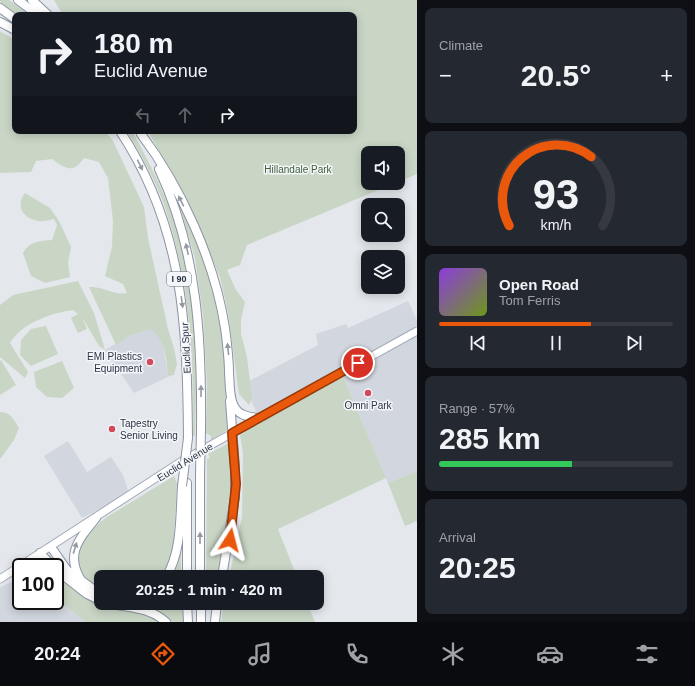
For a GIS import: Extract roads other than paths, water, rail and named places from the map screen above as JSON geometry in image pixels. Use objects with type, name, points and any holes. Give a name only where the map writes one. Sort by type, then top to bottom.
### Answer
[{"type":"highway","points":[[18,0],[34,12]]},
{"type":"highway","points":[[32,0],[45,12]]},
{"type":"highway","points":[[0,8],[12,17]]},
{"type":"highway","points":[[0,22],[12,28]]},
{"type":"highway","name":"Euclid Spur","points":[[122,134],[151,188],[167,230],[175,259],[185,325],[188,438],[184,485]]},
{"type":"highway","points":[[141,134],[157,155],[196,232],[209,264],[219,299],[225,328],[235,468],[235,497],[223,570]]},
{"type":"highway","name":"Euclid Spur","points":[[141,134],[171,199],[185,242],[192,270],[199,329],[201,430],[200,570]]},
{"type":"highway","points":[[230,388],[232,403],[236,410],[243,415],[258,418]]},
{"type":"highway","points":[[170,570],[176,552],[184,485]]},
{"type":"highway","points":[[184,485],[186,570]]},
{"type":"highway","points":[[83,583],[75,568],[74,550],[80,538],[96,518]]},
{"type":"highway","points":[[51,547],[67,570],[94,590]]},
{"type":"highway","points":[[40,554],[44,558]]},
{"type":"highway","points":[[64,576],[87,594],[94,598]]},
{"type":"highway","points":[[146,610],[166,622]]},
{"type":"highway","points":[[187,610],[188,622]]},
{"type":"highway","points":[[201,610],[201,622]]},
{"type":"highway","points":[[215,622],[216,610]]},
{"type":"main road","name":"Euclid Avenue","points":[[0,579],[182,461],[417,331]]},
{"type":"place","name":"EMI Plastics Equipment","points":[[150,362]]},
{"type":"place","name":"Omni Park","points":[[368,393]]},
{"type":"place","name":"Tapestry Senior Living","points":[[112,429]]},
{"type":"park label","name":"Hillandale Park","points":[[298,169]]}]
